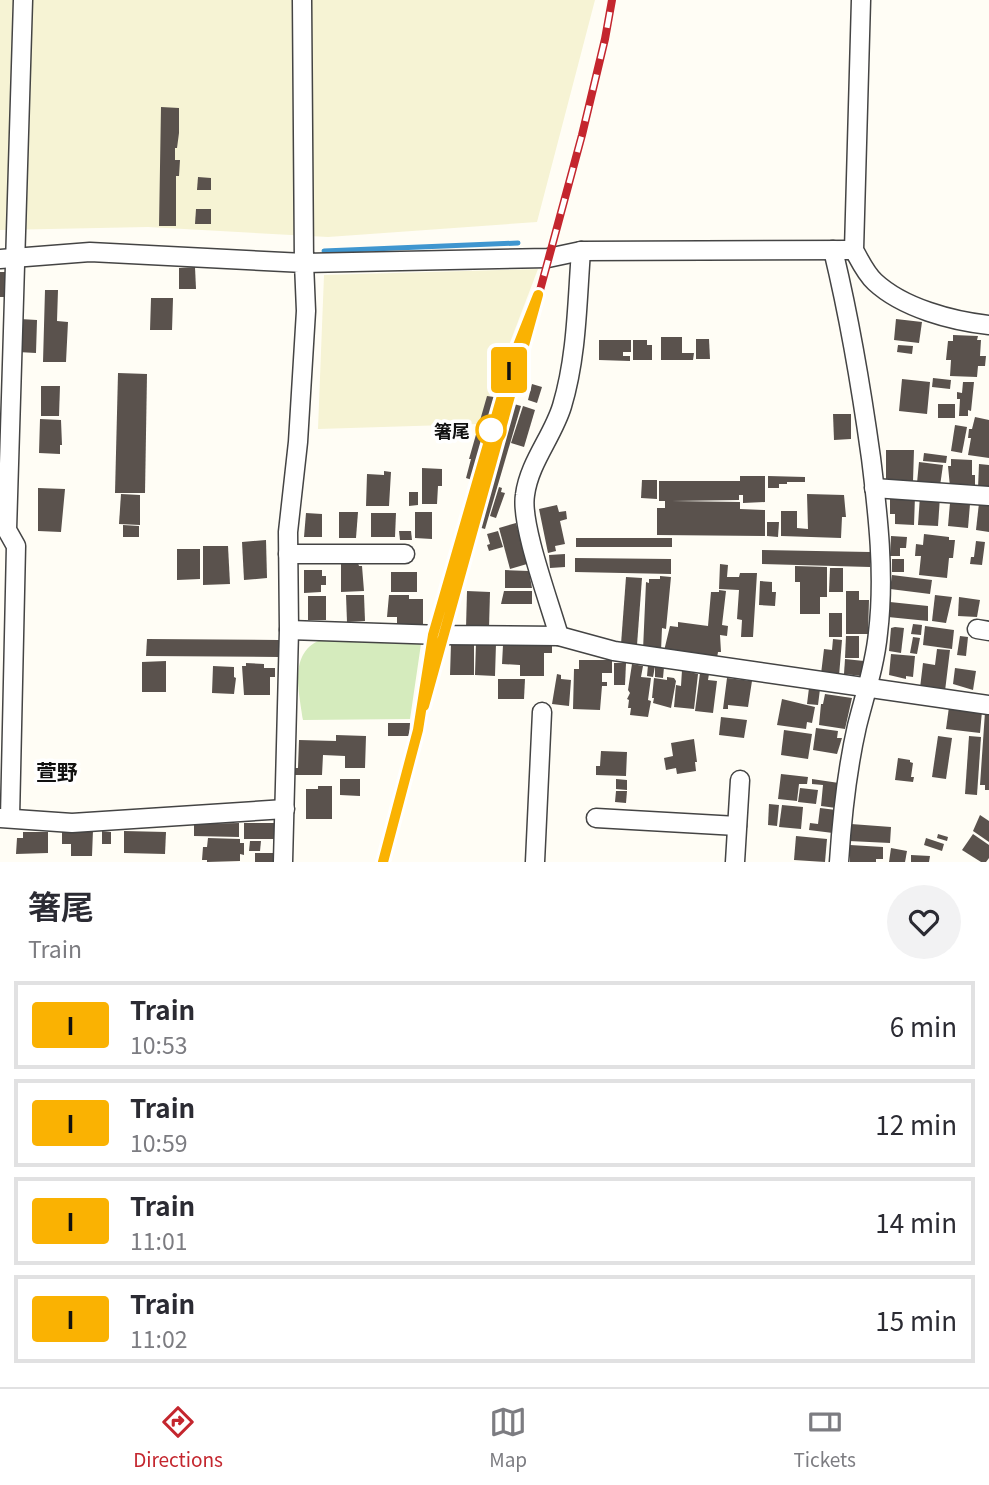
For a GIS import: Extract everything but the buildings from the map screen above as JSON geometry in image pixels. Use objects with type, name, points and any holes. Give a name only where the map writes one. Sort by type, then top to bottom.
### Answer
[{"type":"street","points":[[23,0],[8,259],[7,530],[16,546],[5,818],[72,823],[285,809]]},
{"type":"street","points":[[284,862],[288,554],[306,311],[302,0]]},
{"type":"street","points":[[861,0],[854,250],[874,282],[894,296],[938,314],[989,326]]},
{"type":"street","points":[[833,250],[856,354],[874,488],[881,608],[875,656],[847,778],[839,862]]},
{"type":"street","points":[[8,259],[90,251],[304,263],[548,258],[581,251],[854,250]]},
{"type":"street","points":[[559,636],[527,524],[524,496],[529,478],[556,423],[567,387],[573,360],[581,251]]},
{"type":"street","points":[[874,488],[989,496]]},
{"type":"street","points":[[288,554],[404,554]]},
{"type":"street","points":[[289,630],[559,636],[614,651],[867,689],[988,700]]},
{"type":"street","points":[[534,862],[542,712]]},
{"type":"street","points":[[735,862],[740,780]]},
{"type":"street","points":[[596,818],[737,826]]},
{"type":"shaded area","points":[[0,0],[595,0],[537,222],[328,237],[148,227],[0,230]]},
{"type":"shaded area","points":[[538,269],[479,424],[318,429],[324,275]]},
{"type":"green space","points":[[327,638],[421,644],[410,719],[303,720],[298,683],[301,660],[314,643]]},
{"type":"waterway","points":[[324,251],[518,243]]},
{"type":"railway","points":[[383,862],[442,635],[503,427],[582,135],[612,0]]},
{"type":"train","name":"I","points":[[383,862],[418,730],[433,635],[513,358],[538,295],[424,706]]},
{"type":"place","name":"箸尾","points":[[491,430]]},
{"type":"district","name":"萱野","points":[[57,771]]}]
